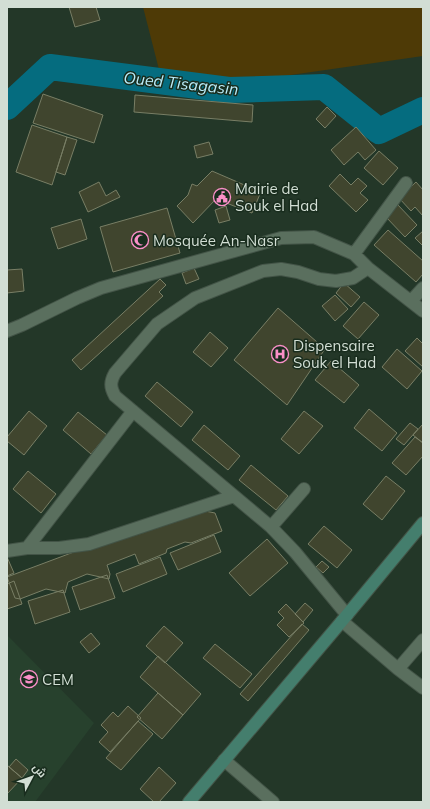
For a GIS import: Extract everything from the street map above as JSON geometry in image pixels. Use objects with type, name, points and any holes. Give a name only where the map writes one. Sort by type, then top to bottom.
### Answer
[{"type":"main road","points":[[189,802],[345,618],[423,523]]},
{"type":"street","points":[[354,254],[406,183]]},
{"type":"street","points":[[7,331],[101,288],[281,238],[314,237],[354,254],[368,268],[423,311]]},
{"type":"street","points":[[368,268],[353,278],[336,281],[319,279],[298,272],[281,269],[263,271],[195,298],[157,324],[115,373],[111,380],[111,389],[115,396],[132,411],[271,527],[295,552],[345,618],[398,669],[423,688]]},
{"type":"street","points":[[411,301],[423,288]]},
{"type":"street","points":[[27,548],[132,411]]},
{"type":"street","points":[[271,527],[304,489]]},
{"type":"street","points":[[7,551],[27,548],[59,548],[89,544],[234,496]]},
{"type":"street","points":[[398,669],[423,640]]},
{"type":"street","points":[[224,760],[273,802]]},
{"type":"shaded area","points":[[143,7],[423,7],[423,56],[165,93]]},
{"type":"shaded area","name":"CEM","points":[[7,635],[94,723],[35,802],[7,802]]},
{"type":"building","points":[[69,7],[96,7],[100,20],[75,27]]},
{"type":"building","points":[[43,94],[103,115],[94,143],[33,123]]},
{"type":"building","points":[[135,95],[253,105],[252,122],[134,112]]},
{"type":"building","points":[[327,107],[336,116],[325,128],[316,119]]},
{"type":"building","points":[[32,125],[67,137],[52,185],[16,172]]},
{"type":"building","points":[[356,127],[376,150],[365,160],[358,152],[344,165],[331,150]]},
{"type":"building","points":[[67,137],[77,140],[65,175],[56,172]]},
{"type":"building","points":[[209,142],[213,154],[197,158],[194,146]]},
{"type":"building","points":[[379,151],[398,168],[383,185],[364,168]]},
{"type":"building","name":"Mairie de Souk el Had","points":[[212,171],[256,190],[260,194],[252,213],[216,199],[193,223],[177,206],[188,195],[192,184],[197,186]]},
{"type":"building","points":[[340,174],[351,185],[358,178],[367,186],[360,193],[368,200],[356,212],[329,186]]},
{"type":"building","points":[[99,182],[106,196],[116,190],[120,197],[88,212],[79,192]]},
{"type":"building","points":[[416,182],[423,190],[423,216],[415,207],[411,211],[399,198]]},
{"type":"building","points":[[397,204],[417,225],[405,237],[385,216]]},
{"type":"building","points":[[226,206],[230,220],[219,223],[215,210]]},
{"type":"building","name":"Mosquée An-Nasr","points":[[167,208],[180,253],[113,272],[100,227]]},
{"type":"building","points":[[81,219],[87,239],[58,249],[51,228]]},
{"type":"building","points":[[388,230],[423,261],[423,274],[416,282],[374,245]]},
{"type":"building","points":[[423,231],[423,246],[415,238]]},
{"type":"building","points":[[194,268],[199,279],[186,284],[182,273]]},
{"type":"building","points":[[22,269],[24,291],[7,293],[7,270]]},
{"type":"building","points":[[160,279],[166,285],[159,292],[163,296],[81,370],[72,360]]},
{"type":"building","points":[[344,283],[360,297],[351,307],[336,293]]},
{"type":"building","points":[[335,295],[348,309],[335,321],[322,306]]},
{"type":"building","points":[[364,302],[379,315],[358,339],[343,326]]},
{"type":"building","name":"Dispensaire Souk el Had","points":[[278,308],[325,349],[287,405],[234,360]]},
{"type":"building","points":[[210,332],[228,348],[211,367],[193,352]]},
{"type":"building","points":[[417,338],[423,344],[423,367],[405,351]]},
{"type":"building","points":[[397,349],[422,371],[407,389],[382,367]]},
{"type":"building","points":[[331,361],[359,385],[344,403],[315,380]]},
{"type":"building","points":[[157,382],[193,412],[181,427],[145,396]]},
{"type":"building","points":[[369,409],[397,433],[382,451],[354,428]]},
{"type":"building","points":[[29,411],[47,426],[24,455],[7,441],[7,437]]},
{"type":"building","points":[[304,411],[323,426],[299,454],[281,439]]},
{"type":"building","points":[[78,412],[107,435],[91,454],[63,430]]},
{"type":"building","points":[[410,423],[418,429],[404,445],[396,439]]},
{"type":"building","points":[[423,424],[423,443],[413,435]]},
{"type":"building","points":[[204,425],[240,456],[228,470],[192,440]]},
{"type":"building","points":[[415,437],[423,443],[423,456],[406,475],[392,463]]},
{"type":"building","points":[[251,465],[288,496],[276,510],[239,480]]},
{"type":"building","points":[[28,471],[56,494],[41,513],[13,489]]},
{"type":"building","points":[[386,476],[405,491],[382,520],[363,504]]},
{"type":"building","points":[[195,509],[215,513],[222,531],[191,543],[185,542],[167,549],[166,553],[139,564],[135,554],[107,565],[110,574],[109,579],[87,574],[68,582],[65,593],[46,589],[20,599],[15,598],[7,577],[138,528]]},
{"type":"building","points":[[324,526],[352,550],[337,568],[308,544]]},
{"type":"building","points":[[214,535],[221,552],[178,570],[170,553]]},
{"type":"building","points":[[267,539],[288,563],[250,596],[229,573]]},
{"type":"building","points":[[7,557],[14,573],[7,576]]},
{"type":"building","points":[[160,557],[167,574],[123,592],[116,574]]},
{"type":"building","points":[[322,561],[329,567],[323,573],[316,567]]},
{"type":"building","points":[[107,575],[115,598],[80,610],[72,587]]},
{"type":"building","points":[[14,581],[22,604],[7,609],[7,584]]},
{"type":"building","points":[[63,590],[70,612],[35,624],[28,601]]},
{"type":"building","points":[[305,603],[313,610],[303,622],[295,614]]},
{"type":"building","points":[[286,604],[304,623],[289,637],[277,625],[284,618],[278,612]]},
{"type":"building","points":[[302,624],[309,630],[248,701],[240,694]]},
{"type":"building","points":[[164,626],[183,643],[165,663],[146,646]]},
{"type":"building","points":[[91,633],[100,644],[89,653],[80,642]]},
{"type":"building","points":[[215,644],[252,674],[240,688],[203,658]]},
{"type":"building","points":[[158,656],[201,694],[183,715],[140,677]]},
{"type":"building","points":[[158,693],[183,715],[162,739],[137,717]]},
{"type":"building","points":[[128,706],[141,718],[110,752],[99,742],[108,732],[101,725],[113,712],[118,717]]},
{"type":"building","points":[[138,721],[153,734],[121,770],[106,758]]},
{"type":"building","points":[[16,759],[28,770],[22,778],[9,767]]},
{"type":"building","points":[[7,765],[22,778],[7,794]]},
{"type":"building","points":[[159,767],[176,783],[159,802],[154,802],[140,789]]},
{"type":"waterway","name":"Oued Tisagasin","points":[[7,107],[50,67],[229,90],[324,87],[379,131],[423,110]]},
{"type":"place","name":"Mairie de Souk el Had","points":[[222,197]]},
{"type":"place","name":"Mosquée An-Nasr","points":[[140,240]]},
{"type":"place","name":"Dispensaire Souk el Had","points":[[280,354]]},
{"type":"place","name":"CEM","points":[[29,679]]}]
